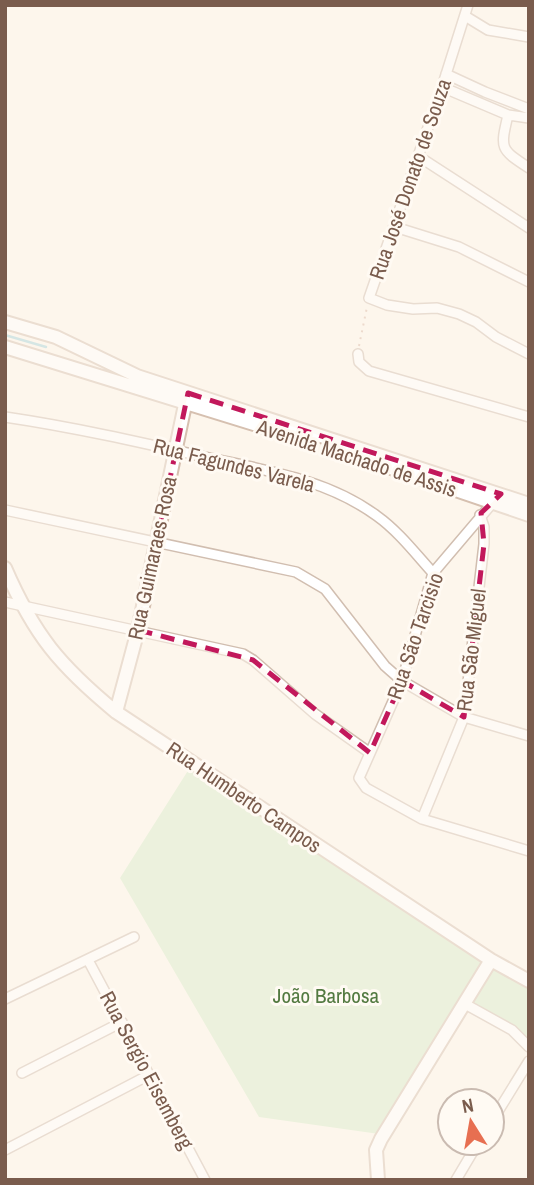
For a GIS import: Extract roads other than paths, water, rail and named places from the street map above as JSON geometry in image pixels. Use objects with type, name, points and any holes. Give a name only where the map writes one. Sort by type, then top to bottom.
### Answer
[{"type":"street","name":"Rua José Donato de Souza","points":[[468,5],[369,298],[387,305],[413,309],[437,308],[460,314],[529,354]]},
{"type":"street","points":[[465,16],[488,30],[529,37]]},
{"type":"street","points":[[446,74],[529,109]]},
{"type":"street","points":[[442,87],[508,115],[529,118]]},
{"type":"street","points":[[508,115],[503,147],[505,152],[529,168]]},
{"type":"street","points":[[418,156],[529,228]]},
{"type":"street","points":[[395,227],[459,247],[529,282]]},
{"type":"street","name":"Avenida Machado de Assis","points":[[5,322],[56,337],[187,398]]},
{"type":"street","name":"Avenida Machado de Assis","points":[[5,347],[187,398],[340,450],[497,498],[529,504]]},
{"type":"street","points":[[358,354],[359,362],[369,370],[529,417]]},
{"type":"street","name":"Rua Guimaraes Rosa","points":[[116,712],[138,630],[187,398]]},
{"type":"street","name":"Rua Fagundes Varela","points":[[5,418],[70,427],[175,450],[292,477],[329,490],[376,515],[397,533],[433,573]]},
{"type":"street","name":"Avenida Machado de Assis","points":[[497,498],[529,515]]},
{"type":"street","name":"Rua São Tarcisio","points":[[422,819],[366,788],[360,781],[361,772],[401,681],[433,573],[497,498]]},
{"type":"street","points":[[5,510],[283,568],[310,579],[325,589],[385,666],[401,681],[464,717],[529,736]]},
{"type":"street","name":"Rua São Miguel","points":[[422,819],[464,717],[484,544],[481,515]]},
{"type":"street","name":"Rua Humberto Campos","points":[[5,568],[10,605],[80,683],[116,712],[492,960],[529,981]]},
{"type":"street","points":[[10,605],[222,648],[253,660],[315,714],[370,753]]},
{"type":"street","points":[[422,819],[529,851]]},
{"type":"street","points":[[5,999],[134,937]]},
{"type":"street","name":"Rua Sergio Eisemberg","points":[[88,960],[205,1180]]},
{"type":"street","points":[[378,1180],[376,1150],[381,1139],[492,960]]},
{"type":"street","points":[[465,1004],[512,1030],[529,1047]]},
{"type":"street","points":[[22,1073],[122,1022]]},
{"type":"street","points":[[506,1098],[529,1061]]},
{"type":"street","points":[[5,1150],[149,1075]]},
{"type":"street","points":[[456,1180],[470,1157]]},
{"type":"waterway","points":[[5,335],[46,347]]},
{"type":"park label","name":"João Barbosa","points":[[326,995]]}]
